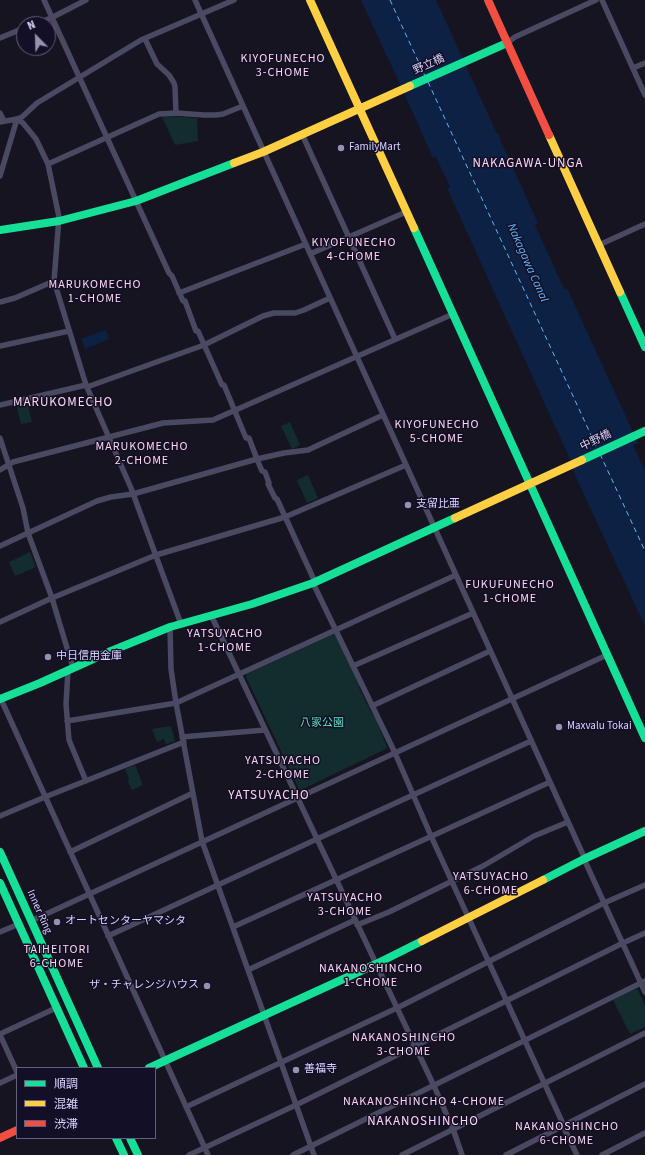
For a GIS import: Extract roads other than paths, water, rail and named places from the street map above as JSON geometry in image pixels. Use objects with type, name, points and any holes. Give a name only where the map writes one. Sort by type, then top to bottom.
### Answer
[{"type":"street","points":[[44,0],[50,16]]},
{"type":"street","points":[[55,16],[86,0]]},
{"type":"street","points":[[195,0],[604,903],[643,982],[645,992]]},
{"type":"street","points":[[0,113],[2,121],[22,117],[37,103],[145,39],[234,0]]},
{"type":"street","points":[[310,0],[645,738]]},
{"type":"street","points":[[488,0],[645,347]]},
{"type":"street","points":[[507,43],[515,37],[596,0]]},
{"type":"street","points":[[602,0],[645,95]]},
{"type":"street","points":[[56,29],[179,293],[185,301],[196,330],[198,331],[222,385],[224,385],[246,438],[249,438],[253,448],[252,450],[262,471],[265,472],[269,483],[268,484],[275,498],[277,499],[336,631],[394,753],[577,1155]]},
{"type":"street","points":[[0,38],[16,31]]},
{"type":"street","points":[[145,39],[155,61],[169,75],[174,83],[176,113]]},
{"type":"street","name":"野立橋","points":[[0,230],[59,222],[136,201],[264,152],[359,108],[507,43]]},
{"type":"street","points":[[633,68],[645,62]]},
{"type":"street","points":[[48,164],[159,114],[176,113],[204,116],[216,115],[223,114],[243,106]]},
{"type":"street","points":[[17,119],[23,123],[36,139],[48,164],[59,217],[54,281],[86,386],[132,488],[181,624]]},
{"type":"street","points":[[0,176],[17,119]]},
{"type":"street","points":[[302,134],[395,339]]},
{"type":"street","points":[[310,254],[406,212]]},
{"type":"street","points":[[599,246],[645,224]]},
{"type":"street","points":[[179,293],[306,244]]},
{"type":"street","points":[[0,302],[15,298],[54,281]]},
{"type":"street","points":[[0,405],[86,386],[204,345],[263,316],[274,313],[299,311],[330,298]]},
{"type":"street","points":[[0,470],[9,466],[13,462],[163,423],[213,420],[453,314]]},
{"type":"street","points":[[0,346],[70,331]]},
{"type":"street","points":[[0,546],[97,501],[111,497],[133,494],[284,453],[308,450],[383,415]]},
{"type":"street","name":"中野橋","points":[[0,698],[40,683],[111,651],[170,627],[252,604],[314,582],[641,432]]},
{"type":"street","points":[[0,438],[22,508],[28,533],[52,598],[70,669],[66,704],[69,740],[86,781]]},
{"type":"street","points":[[0,622],[52,598],[156,555],[285,517],[406,465]]},
{"type":"street","points":[[67,721],[176,703],[456,575]]},
{"type":"street","points":[[353,666],[473,613]]},
{"type":"street","points":[[212,615],[316,839],[434,1086],[453,1129],[462,1155]]},
{"type":"street","points":[[170,627],[171,669],[176,703],[202,841],[314,1155]]},
{"type":"street","points":[[372,706],[490,651]]},
{"type":"street","points":[[31,921],[607,655]]},
{"type":"street","points":[[0,698],[208,1155]]},
{"type":"street","points":[[0,816],[183,739],[265,730]]},
{"type":"street","points":[[108,936],[531,741]]},
{"type":"street","points":[[233,927],[550,782]]},
{"type":"street","points":[[70,852],[193,794]]},
{"type":"street","points":[[248,970],[356,922],[389,912],[482,866],[534,836],[568,822]]},
{"type":"street","points":[[151,1067],[376,964],[585,859],[645,831]]},
{"type":"street","name":"Inner Ring","points":[[0,852],[98,1067]]},
{"type":"street","points":[[0,883],[84,1067]]},
{"type":"street","points":[[186,1107],[397,1008],[604,903],[645,885]]},
{"type":"street","points":[[0,932],[19,924]]},
{"type":"street","points":[[189,1155],[296,1105],[645,933]]},
{"type":"street","points":[[293,1155],[643,982]]},
{"type":"street","points":[[16,1072],[0,1034],[56,1008]]},
{"type":"street","points":[[402,1155],[645,1033]]},
{"type":"street","points":[[0,1083],[16,1075]]},
{"type":"street","points":[[506,1155],[645,1084]]},
{"type":"street","points":[[0,1138],[16,1130]]},
{"type":"street","points":[[602,1155],[645,1133]]},
{"type":"street","points":[[116,1139],[124,1155]]},
{"type":"street","points":[[130,1139],[138,1155]]},
{"type":"water","name":"Nakagawa Canal","points":[[361,0],[436,0],[497,134],[498,133],[500,136],[499,137],[538,223],[535,225],[564,289],[567,288],[638,443],[633,445],[645,471],[645,626],[574,473],[569,457],[447,188],[450,187],[436,157],[433,158]]},
{"type":"water","points":[[106,330],[109,339],[85,349],[81,339]]},
{"type":"place","name":"FamilyMart","points":[[341,148]]},
{"type":"place","name":"支留比亜","points":[[408,505]]},
{"type":"place","name":"中日信用金庫","points":[[48,657]]},
{"type":"place","name":"Maxvalu Tokai","points":[[559,727]]},
{"type":"place","name":"オートセンターヤマシタ","points":[[57,922]]},
{"type":"place","name":"ザ・チャレンジハウス","points":[[207,986]]},
{"type":"place","name":"善福寺","points":[[296,1070]]},
{"type":"district","name":"KIYOFUNECHO 3-CHOME","points":[[283,66]]},
{"type":"district","name":"NAKAGAWA-UNGA","points":[[528,164]]},
{"type":"district","name":"KIYOFUNECHO 4-CHOME","points":[[354,250]]},
{"type":"district","name":"MARUKOMECHO 1-CHOME","points":[[95,292]]},
{"type":"district","name":"MARUKOMECHO","points":[[63,403]]},
{"type":"district","name":"KIYOFUNECHO 5-CHOME","points":[[437,432]]},
{"type":"district","name":"MARUKOMECHO 2-CHOME","points":[[142,454]]},
{"type":"district","name":"FUKUFUNECHO 1-CHOME","points":[[510,592]]},
{"type":"district","name":"YATSUYACHO 1-CHOME","points":[[225,641]]},
{"type":"district","name":"YATSUYACHO 2-CHOME","points":[[283,768]]},
{"type":"district","name":"YATSUYACHO","points":[[269,796]]},
{"type":"district","name":"YATSUYACHO 6-CHOME","points":[[491,884]]},
{"type":"district","name":"YATSUYACHO 3-CHOME","points":[[345,905]]},
{"type":"district","name":"TAIHEITORI 6-CHOME","points":[[57,957]]},
{"type":"district","name":"NAKANOSHINCHO 1-CHOME","points":[[371,976]]},
{"type":"district","name":"NAKANOSHINCHO 3-CHOME","points":[[404,1045]]},
{"type":"district","name":"NAKANOSHINCHO 4-CHOME","points":[[424,1102]]},
{"type":"district","name":"NAKANOSHINCHO","points":[[423,1122]]},
{"type":"district","name":"NAKANOSHINCHO 6-CHOME","points":[[567,1134]]},
{"type":"park label","name":"八家公園","points":[[322,724]]}]
